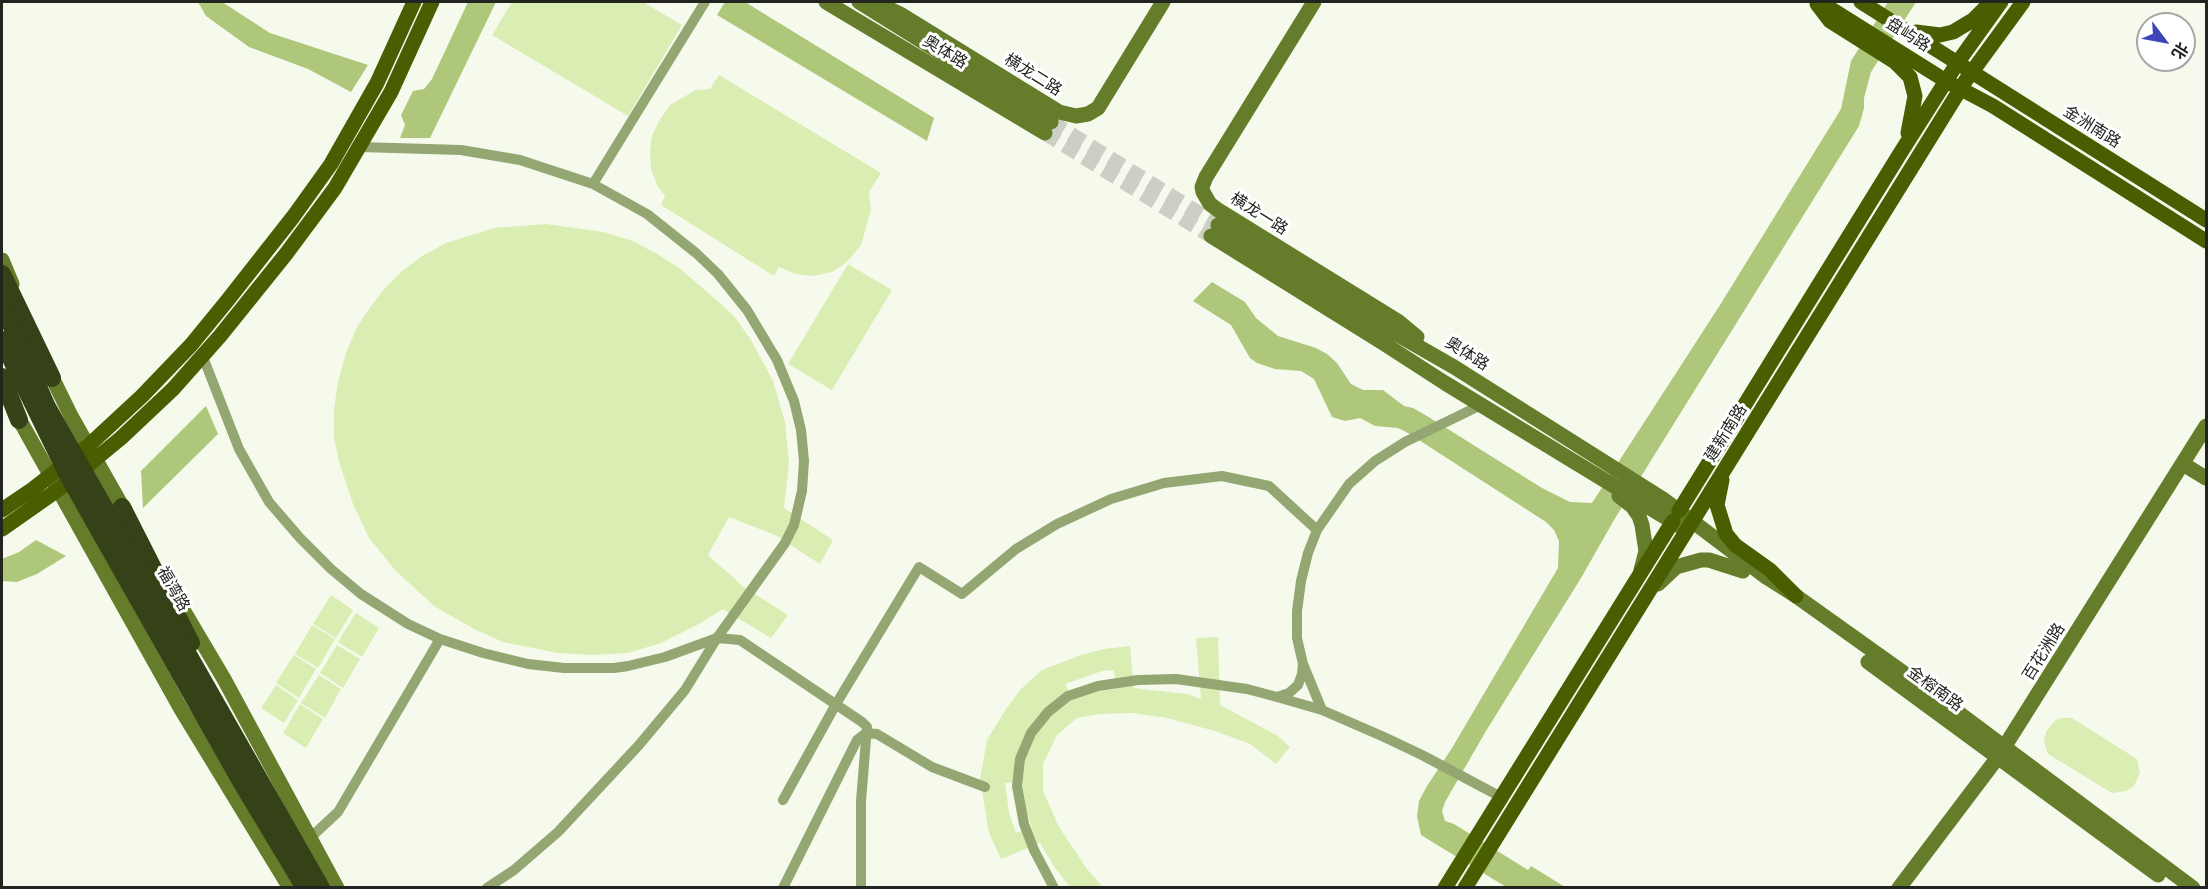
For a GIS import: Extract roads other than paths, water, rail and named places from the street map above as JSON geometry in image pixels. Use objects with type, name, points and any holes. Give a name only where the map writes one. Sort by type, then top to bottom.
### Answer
[{"type":"highway","points":[[2,274],[52,378]]},
{"type":"highway","name":"福湾路","points":[[2,304],[47,407],[321,888]]},
{"type":"highway","points":[[2,340],[74,485],[242,783],[305,888]]},
{"type":"highway","points":[[2,377],[19,420]]},
{"type":"highway","points":[[122,507],[260,782]]},
{"type":"main road","points":[[2,529],[59,489],[191,345],[294,217],[331,164],[360,114],[377,83],[414,2]]},
{"type":"main road","points":[[2,510],[51,475],[92,453],[139,422],[203,357],[335,188],[391,92],[432,2]]},
{"type":"main road","name":"奥体路","points":[[826,2],[1048,127],[876,6],[859,2]]},
{"type":"main road","name":"横龙二路","points":[[876,6],[900,14],[1059,112],[1076,116],[1088,114],[1098,108],[1163,2]]},
{"type":"main road","name":"横龙一路","points":[[1314,2],[1206,177],[1202,187],[1203,192],[1210,204],[1218,210],[1399,322],[1454,367]]},
{"type":"main road","points":[[1815,2],[1830,21],[1895,62],[1910,77],[1915,96],[1914,106],[1901,153]]},
{"type":"main road","name":"盘屿路","points":[[1820,2],[1961,89]]},
{"type":"main road","name":"盘屿路","points":[[1861,2],[1958,62]]},
{"type":"main road","points":[[1902,27],[1926,34],[1947,34],[1973,20],[1991,2]]},
{"type":"main road","name":"建新南路","points":[[1445,888],[1946,81],[2001,2]]},
{"type":"main road","name":"建新南路","points":[[1465,888],[1972,71],[2024,2]]},
{"type":"main road","name":"金洲南路","points":[[1958,62],[2206,220]]},
{"type":"main road","points":[[1961,89],[1993,106],[2206,241]]},
{"type":"main road","name":"奥体路","points":[[1676,516],[1663,499],[1454,367],[1215,230],[1481,405],[1563,456],[1676,516],[1689,526]]},
{"type":"main road","points":[[2,260],[52,378],[92,453],[224,679],[337,888]]},
{"type":"main road","points":[[2,383],[19,420],[181,709],[290,888]]},
{"type":"main road","name":"百花洲路","points":[[1899,888],[2002,753],[2206,426]]},
{"type":"main road","points":[[1563,456],[1627,502],[1639,516],[1646,543],[1641,572]]},
{"type":"main road","points":[[2183,464],[2206,478]]},
{"type":"main road","points":[[1726,466],[1717,505],[1726,534],[1734,545],[1770,570],[1796,596]]},
{"type":"main road","name":"金榕南路","points":[[1689,526],[1796,596],[2176,888]]},
{"type":"main road","name":"金榕南路","points":[[1689,526],[1743,571],[2193,888]]},
{"type":"main road","points":[[1634,615],[1662,578],[1683,564],[1709,560],[1743,571]]},
{"type":"street","points":[[593,184],[705,2]]},
{"type":"street","points":[[360,147],[461,150],[495,155],[536,164],[593,184],[626,201],[685,242],[718,274],[747,310],[772,350],[796,408],[801,430],[804,461],[798,514],[785,543],[717,638],[685,690],[639,745],[558,832],[514,870],[487,888]]},
{"type":"street","points":[[203,357],[239,449],[269,502],[300,538],[343,579],[394,615],[440,639],[483,653],[518,662],[587,669],[614,668],[651,661],[717,638],[740,640],[862,722],[867,727],[861,801],[861,888]]},
{"type":"street","points":[[1322,710],[1303,664],[1297,638],[1298,595],[1304,566],[1317,530],[1349,484],[1375,460],[1405,442],[1481,405]]},
{"type":"street","points":[[783,800],[836,705],[919,567],[962,594],[1016,549],[1057,524],[1111,499],[1164,483],[1222,476],[1269,486],[1317,530]]},
{"type":"street","points":[[310,838],[338,812],[440,639]]},
{"type":"street","points":[[1277,697],[1289,693],[1298,685],[1303,664]]},
{"type":"street","points":[[1054,888],[1030,840],[1021,813],[1017,786],[1020,759],[1031,733],[1048,712],[1068,696],[1104,685],[1138,680],[1198,681],[1247,689],[1277,697],[1322,710],[1422,755],[1501,797]]},
{"type":"street","points":[[783,888],[857,740],[866,733],[877,734],[932,767],[985,788]]},
{"type":"tunnel","points":[[1051,122],[1218,225]]},
{"type":"tunnel","points":[[1045,133],[1211,236]]}]
